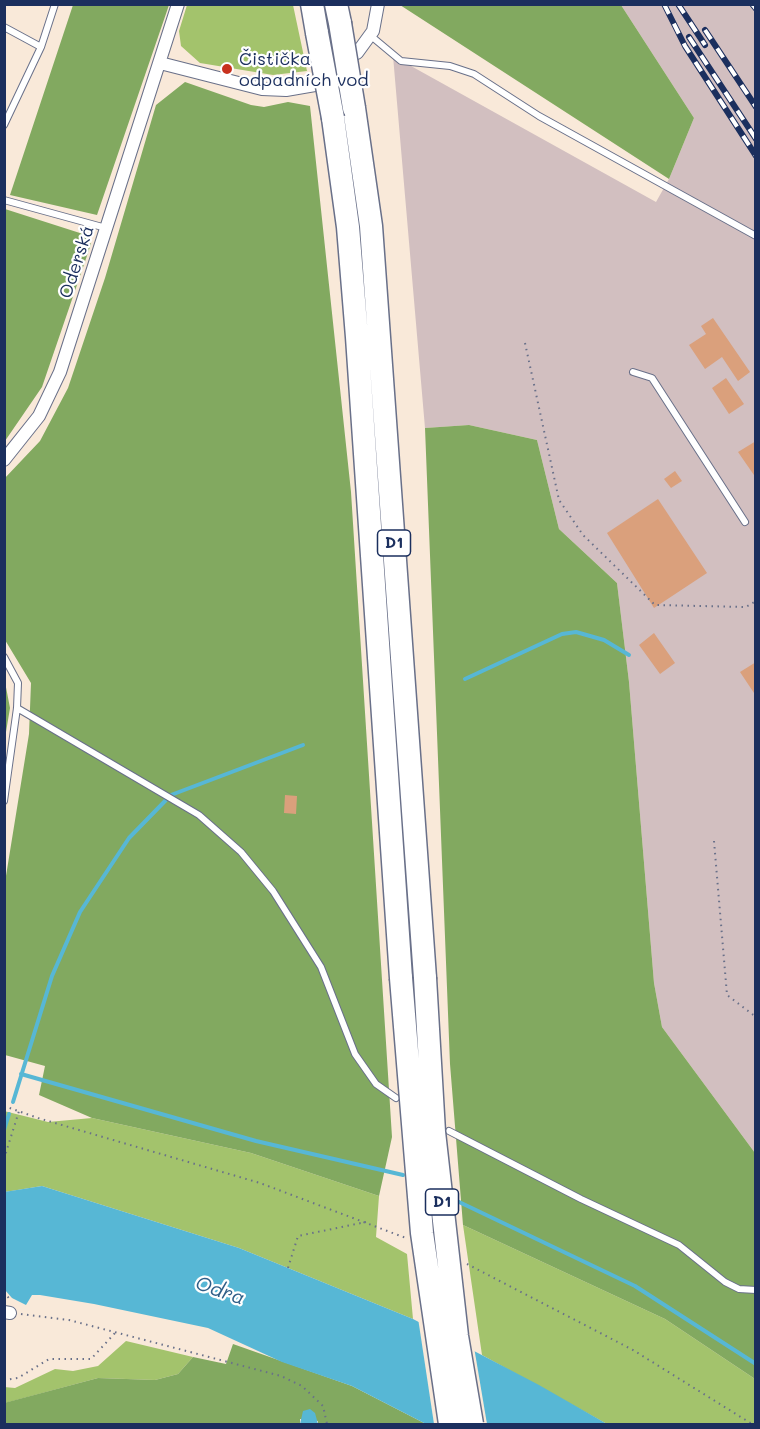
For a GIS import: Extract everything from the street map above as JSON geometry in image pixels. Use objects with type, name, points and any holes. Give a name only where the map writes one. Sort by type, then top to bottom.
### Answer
[{"type":"highway","name":"D1","points":[[312,4],[333,118],[348,227],[401,978],[422,1233],[450,1425]]},
{"type":"highway","name":"D1","points":[[338,14],[354,108],[373,259],[436,1154],[457,1336],[472,1425]]},
{"type":"street","name":"Oderská","points":[[4,460],[35,423],[54,386],[178,4]]},
{"type":"street","points":[[357,53],[371,36],[378,4]]},
{"type":"street","points":[[160,63],[262,89],[286,90],[315,85]]},
{"type":"lane","points":[[4,125],[41,47],[55,4]]},
{"type":"lane","points":[[4,27],[41,47]]},
{"type":"lane","points":[[371,36],[400,61],[450,66],[474,74],[539,116],[756,237]]},
{"type":"lane","points":[[4,200],[106,228]]},
{"type":"lane","points":[[633,372],[652,378],[745,522]]},
{"type":"lane","points":[[4,657],[18,683],[17,708],[4,801]]},
{"type":"lane","points":[[17,708],[199,815],[242,852],[273,891],[321,967],[355,1054],[376,1084],[396,1098]]},
{"type":"lane","points":[[449,1131],[581,1200],[679,1245],[725,1282],[740,1289],[756,1290]]},
{"type":"path","points":[[525,343],[559,500],[583,535],[655,605],[746,607],[756,601]]},
{"type":"path","points":[[714,841],[727,995],[756,1017]]},
{"type":"path","points":[[4,1106],[58,1124],[226,1172],[408,1239]]},
{"type":"path","points":[[4,1159],[20,1111]]},
{"type":"path","points":[[288,1268],[298,1236],[366,1222]]},
{"type":"path","points":[[464,1263],[547,1303],[633,1350],[752,1425]]},
{"type":"path","points":[[4,1292],[11,1299]]},
{"type":"path","points":[[7,1313],[69,1320],[237,1362],[281,1376],[302,1386],[323,1406],[327,1425]]},
{"type":"path","points":[[4,1380],[18,1378],[49,1359],[91,1359],[115,1333]]},
{"type":"shaded area","points":[[621,5],[755,5],[755,1153],[662,1027],[654,983],[629,682],[617,583],[559,529],[537,440],[469,425],[425,428],[393,56],[656,202],[669,179],[694,118]]},
{"type":"green space","points":[[73,5],[169,5],[97,215],[10,195]]},
{"type":"green space","points":[[187,5],[293,5],[307,71],[273,75],[200,63],[181,46],[179,31]]},
{"type":"green space","points":[[400,5],[621,5],[694,118],[669,179]]},
{"type":"green space","points":[[185,82],[251,105],[264,107],[288,102],[310,106],[351,492],[392,1137],[379,1196],[251,1153],[92,1118],[39,1095],[45,1066],[5,1055],[5,882],[29,734],[31,683],[5,640],[4,479],[40,441],[68,388],[105,278],[156,105]]},
{"type":"green space","points":[[5,209],[83,234],[91,244],[42,387],[5,441]]},
{"type":"green space","points":[[469,425],[537,440],[559,529],[617,583],[629,682],[654,983],[662,1027],[755,1153],[755,1379],[665,1319],[463,1225],[450,1064],[425,428]]},
{"type":"green space","points":[[5,682],[10,708],[5,738]]},
{"type":"green space","points":[[4,1111],[48,1122],[92,1118],[251,1153],[379,1196],[376,1237],[407,1254],[413,1319],[239,1248],[42,1186],[5,1192]]},
{"type":"green space","points":[[463,1225],[665,1319],[755,1379],[755,1424],[607,1424],[482,1355]]},
{"type":"green space","points":[[126,1341],[193,1357],[178,1374],[155,1380],[98,1378],[5,1403],[4,1387],[15,1388],[55,1369],[73,1371],[98,1366]]},
{"type":"green space","points":[[233,1344],[352,1386],[426,1424],[318,1424],[318,1421],[300,1419],[300,1424],[5,1424],[4,1403],[98,1378],[155,1380],[178,1374],[193,1357],[226,1364]]},
{"type":"water","name":"Odra","points":[[42,1186],[239,1248],[413,1319],[539,1385],[607,1424],[426,1424],[352,1386],[282,1362],[208,1328],[40,1295],[32,1295],[26,1305],[12,1298],[5,1290],[4,1192]]},
{"type":"water","points":[[310,1409],[315,1413],[318,1424],[300,1424],[303,1411]]},
{"type":"pier","points":[[418,1318],[474,1347],[487,1424],[434,1424]]},
{"type":"building","points":[[713,318],[750,372],[738,381],[722,357],[705,369],[689,345],[706,334],[701,326]]},
{"type":"building","points":[[726,378],[744,404],[729,414],[712,388]]},
{"type":"building","points":[[756,441],[756,478],[738,452]]},
{"type":"building","points":[[675,471],[682,481],[671,488],[664,479]]},
{"type":"building","points":[[658,499],[707,573],[654,608],[607,533]]},
{"type":"building","points":[[654,633],[675,663],[660,674],[639,645]]},
{"type":"building","points":[[756,662],[756,696],[740,672]]},
{"type":"building","points":[[285,795],[297,796],[296,814],[284,813]]},
{"type":"waterway","points":[[465,679],[562,634],[576,632],[604,640],[629,655]]},
{"type":"waterway","points":[[171,795],[303,745]]},
{"type":"waterway","points":[[13,1102],[52,976],[80,912],[129,838],[166,800]]},
{"type":"waterway","points":[[21,1074],[256,1141],[403,1175]]},
{"type":"waterway","points":[[4,1130],[9,1114]]},
{"type":"waterway","points":[[457,1201],[635,1286],[756,1364]]},
{"type":"railway","points":[[664,4],[685,46],[756,156]]},
{"type":"railway","points":[[678,4],[705,45]]},
{"type":"railway","points":[[752,4],[756,9]]},
{"type":"railway","points":[[705,30],[756,107]]},
{"type":"railway","points":[[689,37],[756,139]]},
{"type":"place","name":"Čistička odpadních vod","points":[[227,69]]}]
